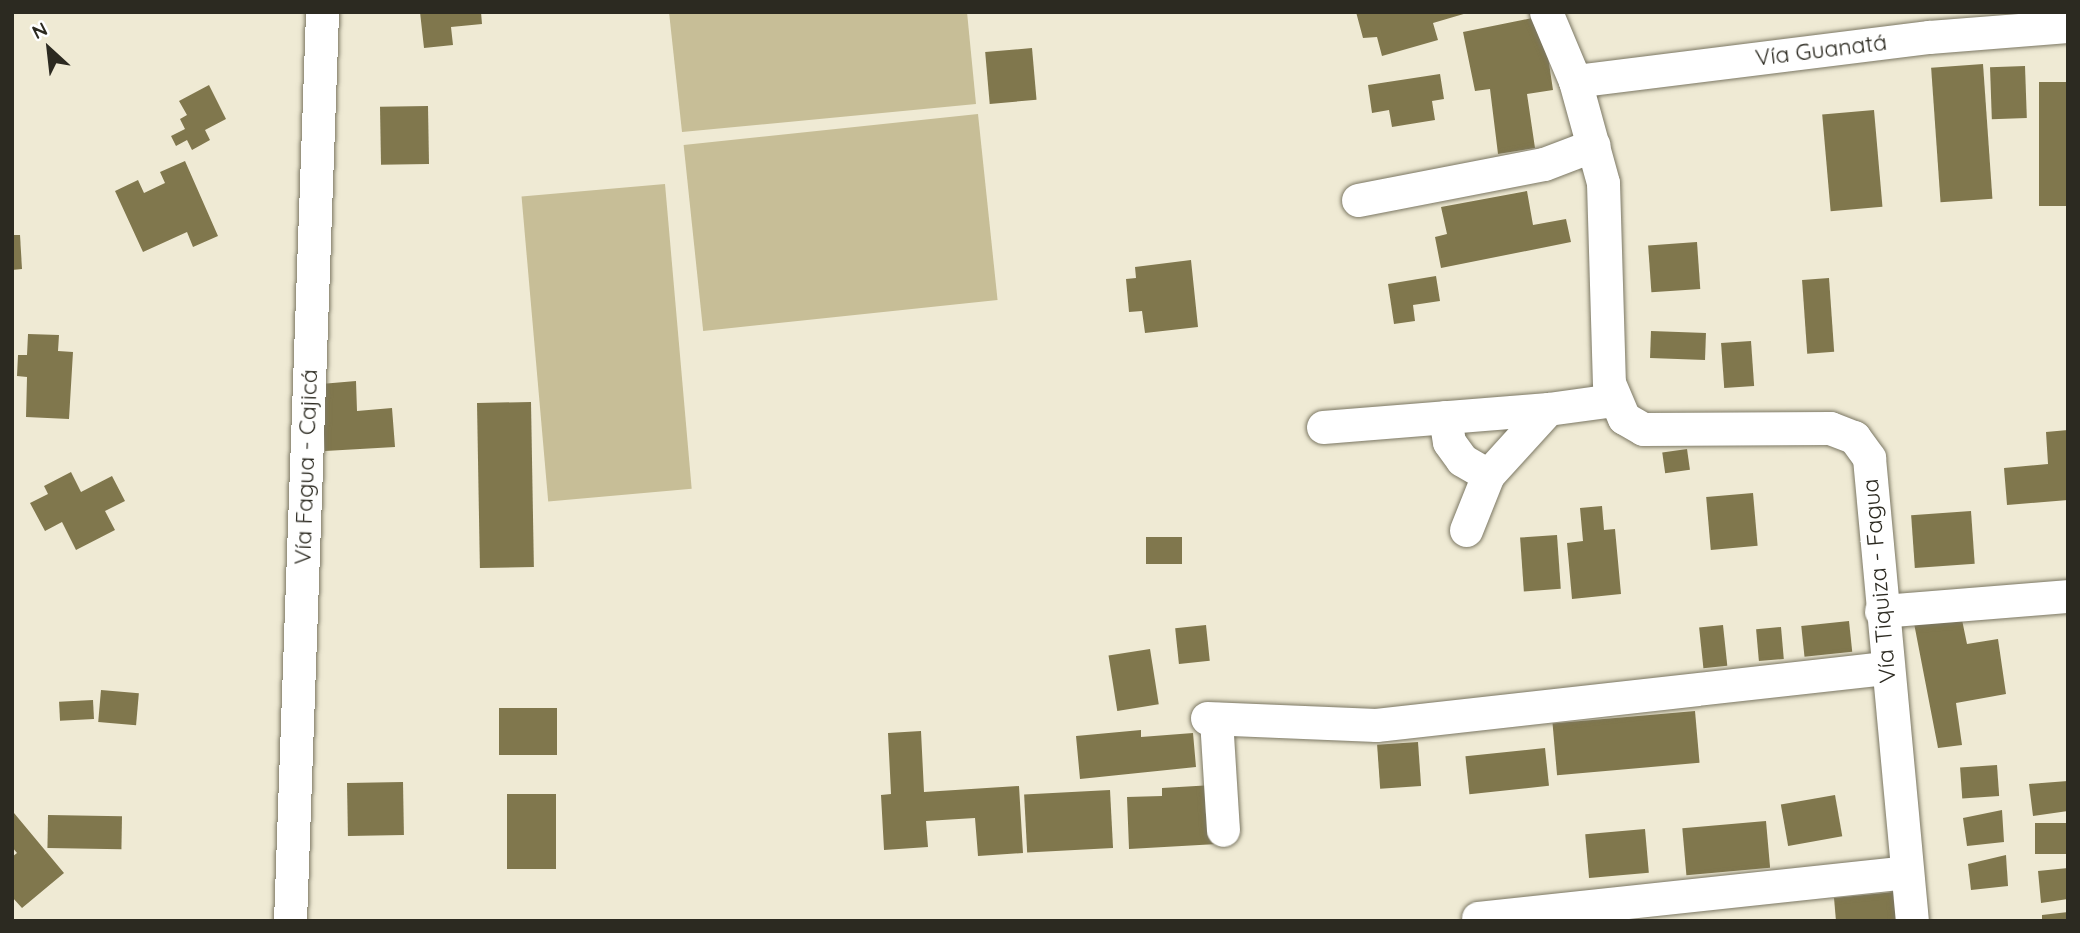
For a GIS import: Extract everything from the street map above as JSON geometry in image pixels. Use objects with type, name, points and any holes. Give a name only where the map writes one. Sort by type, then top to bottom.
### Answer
[{"type":"street","name":"Vía Fagua - Cajicá","points":[[290,921],[322,12]]},
{"type":"street","points":[[1323,427],[1548,409],[1614,400],[1609,383],[1604,183],[1575,80],[1546,12]]},
{"type":"street","name":"Vía Guanatá","points":[[1575,80],[1927,25],[2068,26]]},
{"type":"street","points":[[1358,200],[1544,164],[1594,145]]},
{"type":"street","name":"Vía Tiquiza - Fagua","points":[[1614,400],[1624,418],[1643,429],[1830,428],[1854,437],[1869,458],[1885,668],[1912,921]]},
{"type":"street","points":[[1466,530],[1488,475],[1548,409]]},
{"type":"street","points":[[1445,417],[1450,442],[1462,460],[1488,475]]},
{"type":"street","points":[[1881,611],[2068,596]]},
{"type":"street","points":[[1223,830],[1212,719],[1376,725],[1885,668]]},
{"type":"street","points":[[1478,918],[1907,872]]},
{"type":"shaded area","points":[[669,12],[967,12],[976,104],[682,132]]},
{"type":"shaded area","points":[[978,114],[998,300],[703,331],[684,145]]},
{"type":"shaded area","points":[[665,184],[692,489],[548,501],[522,197]]},
{"type":"building","points":[[420,12],[481,12],[482,24],[451,27],[453,45],[424,48]]},
{"type":"building","points":[[1356,12],[1467,13],[1433,23],[1438,40],[1382,56],[1377,37],[1363,38]]},
{"type":"building","points":[[1542,16],[1553,90],[1527,94],[1535,148],[1498,154],[1490,89],[1475,91],[1463,32]]},
{"type":"building","points":[[1032,48],[1037,100],[990,104],[985,52]]},
{"type":"building","points":[[1983,64],[1992,199],[1941,202],[1931,68]]},
{"type":"building","points":[[2025,66],[2027,118],[1992,119],[1990,67]]},
{"type":"building","points":[[1440,74],[1444,99],[1432,101],[1435,120],[1392,127],[1389,110],[1372,113],[1368,85]]},
{"type":"building","points":[[2039,82],[2068,82],[2068,206],[2039,206]]},
{"type":"building","points":[[209,85],[226,119],[205,130],[210,140],[192,150],[187,140],[176,146],[171,136],[185,129],[180,119],[187,115],[179,101]]},
{"type":"building","points":[[428,106],[429,164],[381,165],[380,107]]},
{"type":"building","points":[[1874,110],[1882,207],[1831,211],[1822,115]]},
{"type":"building","points":[[185,161],[218,236],[193,247],[187,232],[143,252],[115,191],[138,180],[144,193],[165,183],[160,172]]},
{"type":"building","points":[[1527,191],[1533,225],[1566,219],[1571,242],[1441,268],[1435,237],[1447,234],[1441,207]]},
{"type":"building","points":[[12,235],[20,235],[22,269],[12,270]]},
{"type":"building","points":[[1697,242],[1700,289],[1651,292],[1648,245]]},
{"type":"building","points":[[1191,260],[1198,327],[1145,333],[1142,311],[1129,312],[1126,279],[1136,278],[1135,267]]},
{"type":"building","points":[[1436,276],[1440,301],[1413,305],[1415,321],[1394,324],[1388,284]]},
{"type":"building","points":[[1829,278],[1834,352],[1807,354],[1802,280]]},
{"type":"building","points":[[1651,331],[1706,333],[1705,360],[1650,358]]},
{"type":"building","points":[[28,334],[59,335],[58,351],[73,352],[69,419],[26,417],[27,377],[17,376],[18,355],[27,355]]},
{"type":"building","points":[[1751,341],[1754,386],[1724,388],[1721,343]]},
{"type":"building","points":[[356,381],[357,411],[392,408],[395,447],[325,451],[321,384]]},
{"type":"building","points":[[531,402],[534,567],[480,568],[477,403]]},
{"type":"building","points":[[2068,430],[2068,500],[2007,505],[2004,468],[2048,464],[2046,432]]},
{"type":"building","points":[[1687,449],[1690,470],[1665,473],[1662,452]]},
{"type":"building","points":[[71,472],[81,492],[112,476],[125,501],[105,511],[115,530],[76,550],[62,522],[45,531],[30,503],[48,494],[44,486]]},
{"type":"building","points":[[1753,493],[1758,546],[1711,550],[1706,497]]},
{"type":"building","points":[[1602,506],[1604,530],[1615,529],[1621,594],[1572,599],[1567,543],[1583,541],[1580,508]]},
{"type":"building","points":[[1971,511],[1975,564],[1915,568],[1911,515]]},
{"type":"building","points":[[1557,535],[1561,589],[1524,591],[1520,538]]},
{"type":"building","points":[[1146,537],[1182,537],[1182,564],[1146,564]]},
{"type":"building","points":[[1961,615],[1967,644],[1998,639],[2006,694],[1956,703],[1962,745],[1938,748],[1913,618]]},
{"type":"building","points":[[1849,621],[1852,652],[1805,657],[1801,626]]},
{"type":"building","points":[[1206,625],[1210,661],[1179,664],[1175,628]]},
{"type":"building","points":[[1723,625],[1727,666],[1703,668],[1699,628]]},
{"type":"building","points":[[1781,627],[1784,659],[1759,661],[1756,629]]},
{"type":"building","points":[[1150,649],[1159,704],[1117,711],[1109,656]]},
{"type":"building","points":[[101,690],[139,693],[136,725],[98,722]]},
{"type":"building","points":[[93,700],[94,719],[60,721],[59,702]]},
{"type":"building","points":[[499,708],[557,708],[557,755],[499,755]]},
{"type":"building","points":[[1695,711],[1700,763],[1557,775],[1553,723]]},
{"type":"building","points":[[1141,730],[1141,737],[1193,733],[1196,767],[1080,779],[1076,736]]},
{"type":"building","points":[[921,731],[924,792],[1019,786],[1023,853],[978,856],[975,818],[926,821],[928,847],[884,850],[881,795],[891,794],[888,733]]},
{"type":"building","points":[[1418,742],[1421,786],[1380,789],[1377,745]]},
{"type":"building","points":[[1545,748],[1549,786],[1469,794],[1465,756]]},
{"type":"building","points":[[1997,765],[1999,796],[1962,799],[1960,768]]},
{"type":"building","points":[[2068,781],[2068,811],[2033,816],[2029,784]]},
{"type":"building","points":[[403,782],[404,835],[348,836],[347,783]]},
{"type":"building","points":[[1213,785],[1217,844],[1129,849],[1127,797],[1162,796],[1162,788]]},
{"type":"building","points":[[1110,790],[1113,848],[1027,852],[1024,795]]},
{"type":"building","points":[[507,794],[556,794],[556,869],[507,869]]},
{"type":"building","points":[[1835,795],[1842,836],[1788,846],[1781,805]]},
{"type":"building","points":[[2002,810],[2004,842],[1967,846],[1963,818]]},
{"type":"building","points":[[14,813],[64,873],[22,908],[12,897],[12,857],[17,853],[12,847]]},
{"type":"building","points":[[48,815],[122,816],[121,849],[47,848]]},
{"type":"building","points":[[1766,821],[1770,868],[1686,875],[1682,828]]},
{"type":"building","points":[[2035,823],[2068,823],[2068,854],[2035,854]]},
{"type":"building","points":[[1645,829],[1649,873],[1589,878],[1585,834]]},
{"type":"building","points":[[2006,855],[2008,886],[1971,890],[1968,864]]},
{"type":"building","points":[[2068,868],[2068,899],[2041,903],[2038,871]]},
{"type":"building","points":[[1894,892],[1897,921],[1836,921],[1834,898]]},
{"type":"building","points":[[2068,912],[2068,921],[2042,921],[2042,915]]}]
